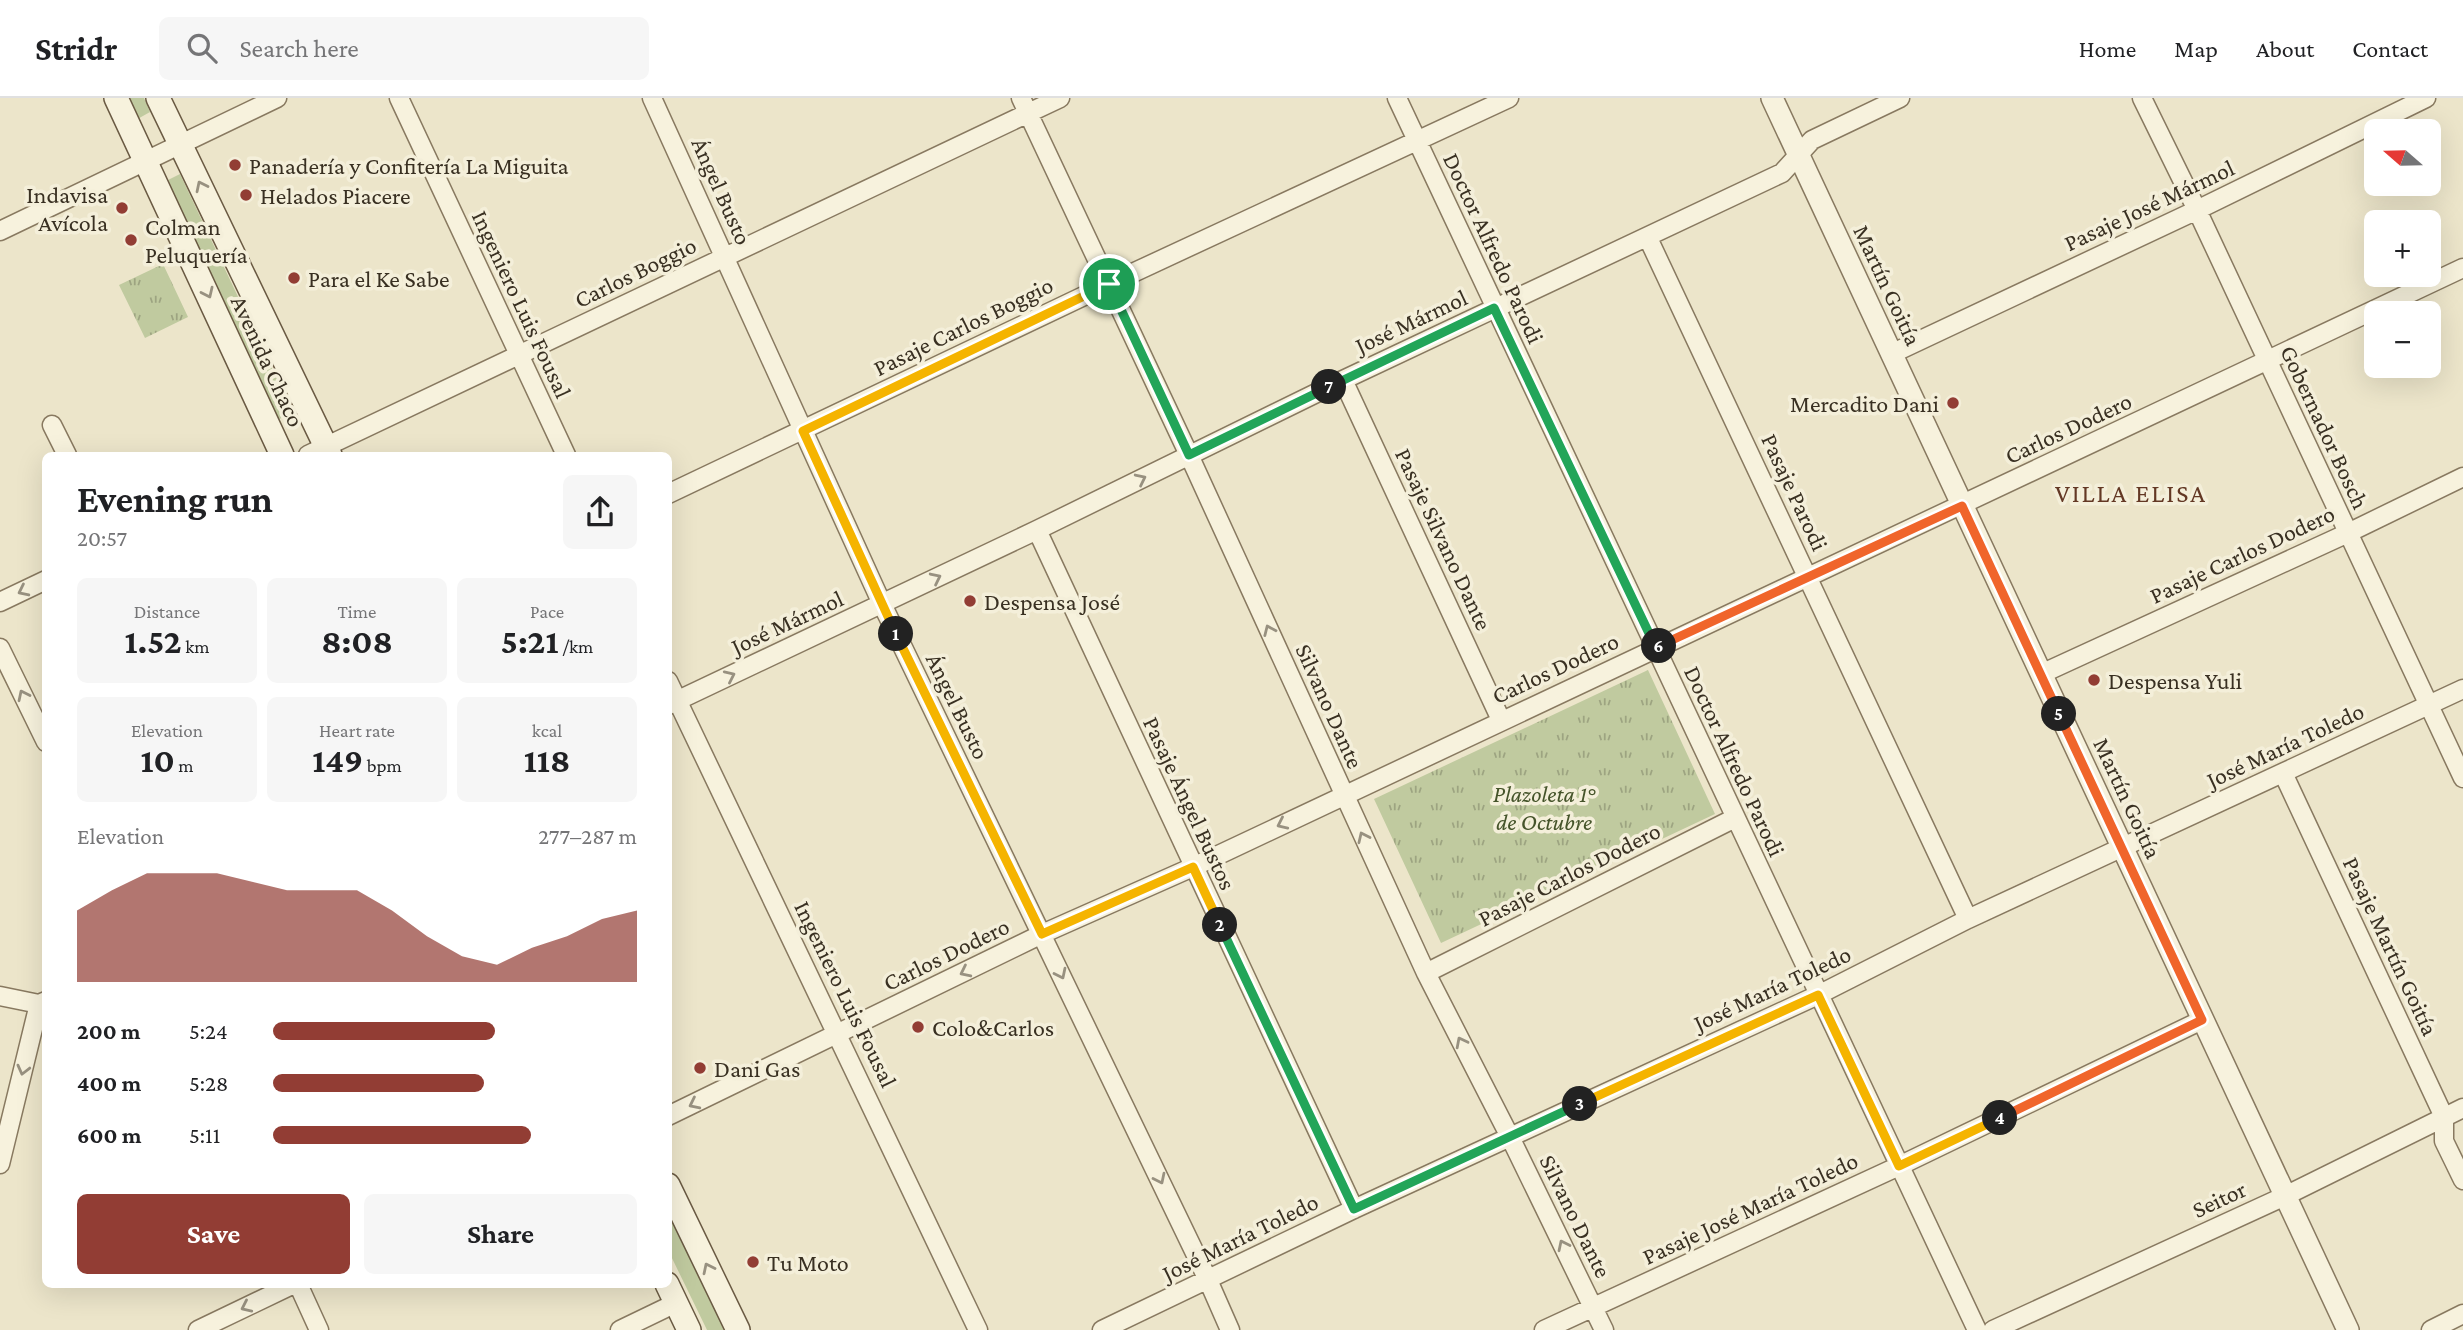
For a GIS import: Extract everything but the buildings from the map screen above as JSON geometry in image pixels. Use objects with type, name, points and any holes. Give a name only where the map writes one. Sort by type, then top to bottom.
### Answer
[{"type":"main road","name":"Avenida Chaco","points":[[116,98],[281,452]]},
{"type":"main road","name":"Avenida Chaco","points":[[158,98],[321,452]]},
{"type":"main road","points":[[672,1193],[738,1330]]},
{"type":"main road","points":[[671,1294],[689,1330]]},
{"type":"street","points":[[0,231],[277,98]]},
{"type":"street","name":"Ingeniero Luis Fousal","points":[[399,98],[565,452]]},
{"type":"street","name":"Ángel Busto","points":[[652,98],[882,604],[1230,1330]]},
{"type":"street","name":"Carlos Boggio","points":[[321,452],[724,257],[1025,105],[1060,98]]},
{"type":"street","name":"Doctor Alfredo Parodi","points":[[1397,98],[1977,1330]]},
{"type":"street","name":"Pasaje Carlos Boggio","points":[[672,492],[1109,284],[1509,98]]},
{"type":"street","name":"Martín Goitía","points":[[1772,98],[2348,1330]]},
{"type":"street","name":"José Mármol","points":[[673,702],[1037,530],[1343,380],[1782,173],[1812,140],[1900,98]]},
{"type":"street","name":"Gobernador Bosch","points":[[2142,98],[2463,778]]},
{"type":"street","name":"Pasaje José Mármol","points":[[1891,354],[2197,210],[2426,98]]},
{"type":"street","name":"Silvano Dante","points":[[1025,105],[1426,973],[1604,1330]]},
{"type":"street","name":"Pasaje Parodi","points":[[1648,238],[1968,919]]},
{"type":"street","name":"Carlos Dodero","points":[[672,1114],[1042,934],[1193,867],[2463,268]]},
{"type":"street","name":"Pasaje Silvano Dante","points":[[1343,380],[1501,720]]},
{"type":"street","points":[[52,425],[66,452]]},
{"type":"street","name":"Pasaje Carlos Dodero","points":[[2040,674],[2348,533],[2463,477]]},
{"type":"street","name":"Pasaje Ángel Bustos","points":[[1037,530],[1354,1209]]},
{"type":"street","points":[[0,602],[42,582]]},
{"type":"street","points":[[0,648],[42,735]]},
{"type":"street","name":"José María Toledo","points":[[1102,1330],[1354,1209],[1818,995],[1968,919],[2463,689]]},
{"type":"street","name":"Ingeniero Luis Fousal","points":[[673,702],[838,1035],[978,1330]]},
{"type":"street","name":"Pasaje Martín Goitía","points":[[2283,773],[2444,1117],[2444,1141],[2463,1180]]},
{"type":"street","name":"Pasaje Carlos Dodero","points":[[1426,973],[1735,818]]},
{"type":"street","points":[[0,996],[42,1002],[0,1164]]},
{"type":"street","name":"Pasaje José María Toledo","points":[[1544,1330],[1899,1166],[2202,1020]]},
{"type":"street","name":"Seitor","points":[[1993,1330],[2285,1196],[2463,1108]]},
{"type":"street","points":[[198,1330],[287,1288]]},
{"type":"street","points":[[298,1288],[319,1330]]},
{"type":"street","points":[[620,1330],[671,1294]]},
{"type":"street","points":[[2431,1330],[2463,1314]]},
{"type":"green space","points":[[124,98],[144,98],[150,112],[134,121]]},
{"type":"green space","points":[[180,174],[293,413],[277,420],[164,182]]},
{"type":"green space","points":[[163,264],[188,317],[145,338],[119,285]]},
{"type":"green space","name":"Plazoleta 1° de Octubre","points":[[1648,670],[1715,814],[1441,943],[1374,799]]},
{"type":"green space","points":[[672,1218],[726,1330],[707,1330],[672,1258]]},
{"type":"place","name":"Panadería y Confitería La Miguita","points":[[235,165]]},
{"type":"place","name":"Helados Piacere","points":[[246,195]]},
{"type":"place","name":"Indavisa Avícola","points":[[122,208]]},
{"type":"place","name":"Colman Peluquería","points":[[131,240]]},
{"type":"place","name":"Para el Ke Sabe","points":[[294,278]]},
{"type":"place","name":"Mercadito Dani","points":[[1953,403]]},
{"type":"place","name":"Despensa José","points":[[970,601]]},
{"type":"place","name":"Despensa Yuli","points":[[2094,680]]},
{"type":"place","name":"Colo&Carlos","points":[[918,1027]]},
{"type":"place","name":"Dani Gas","points":[[700,1068]]},
{"type":"place","name":"Tu Moto","points":[[753,1262]]},
{"type":"district","name":"VILLA ELISA","points":[[2131,493]]},
{"type":"route","points":[[1109,284],[1189,455],[1494,308],[1656,648],[1962,506],[2202,1020],[1899,1166],[1818,995],[1354,1209],[1193,867],[1042,934],[882,604],[803,431],[1109,284]]}]
